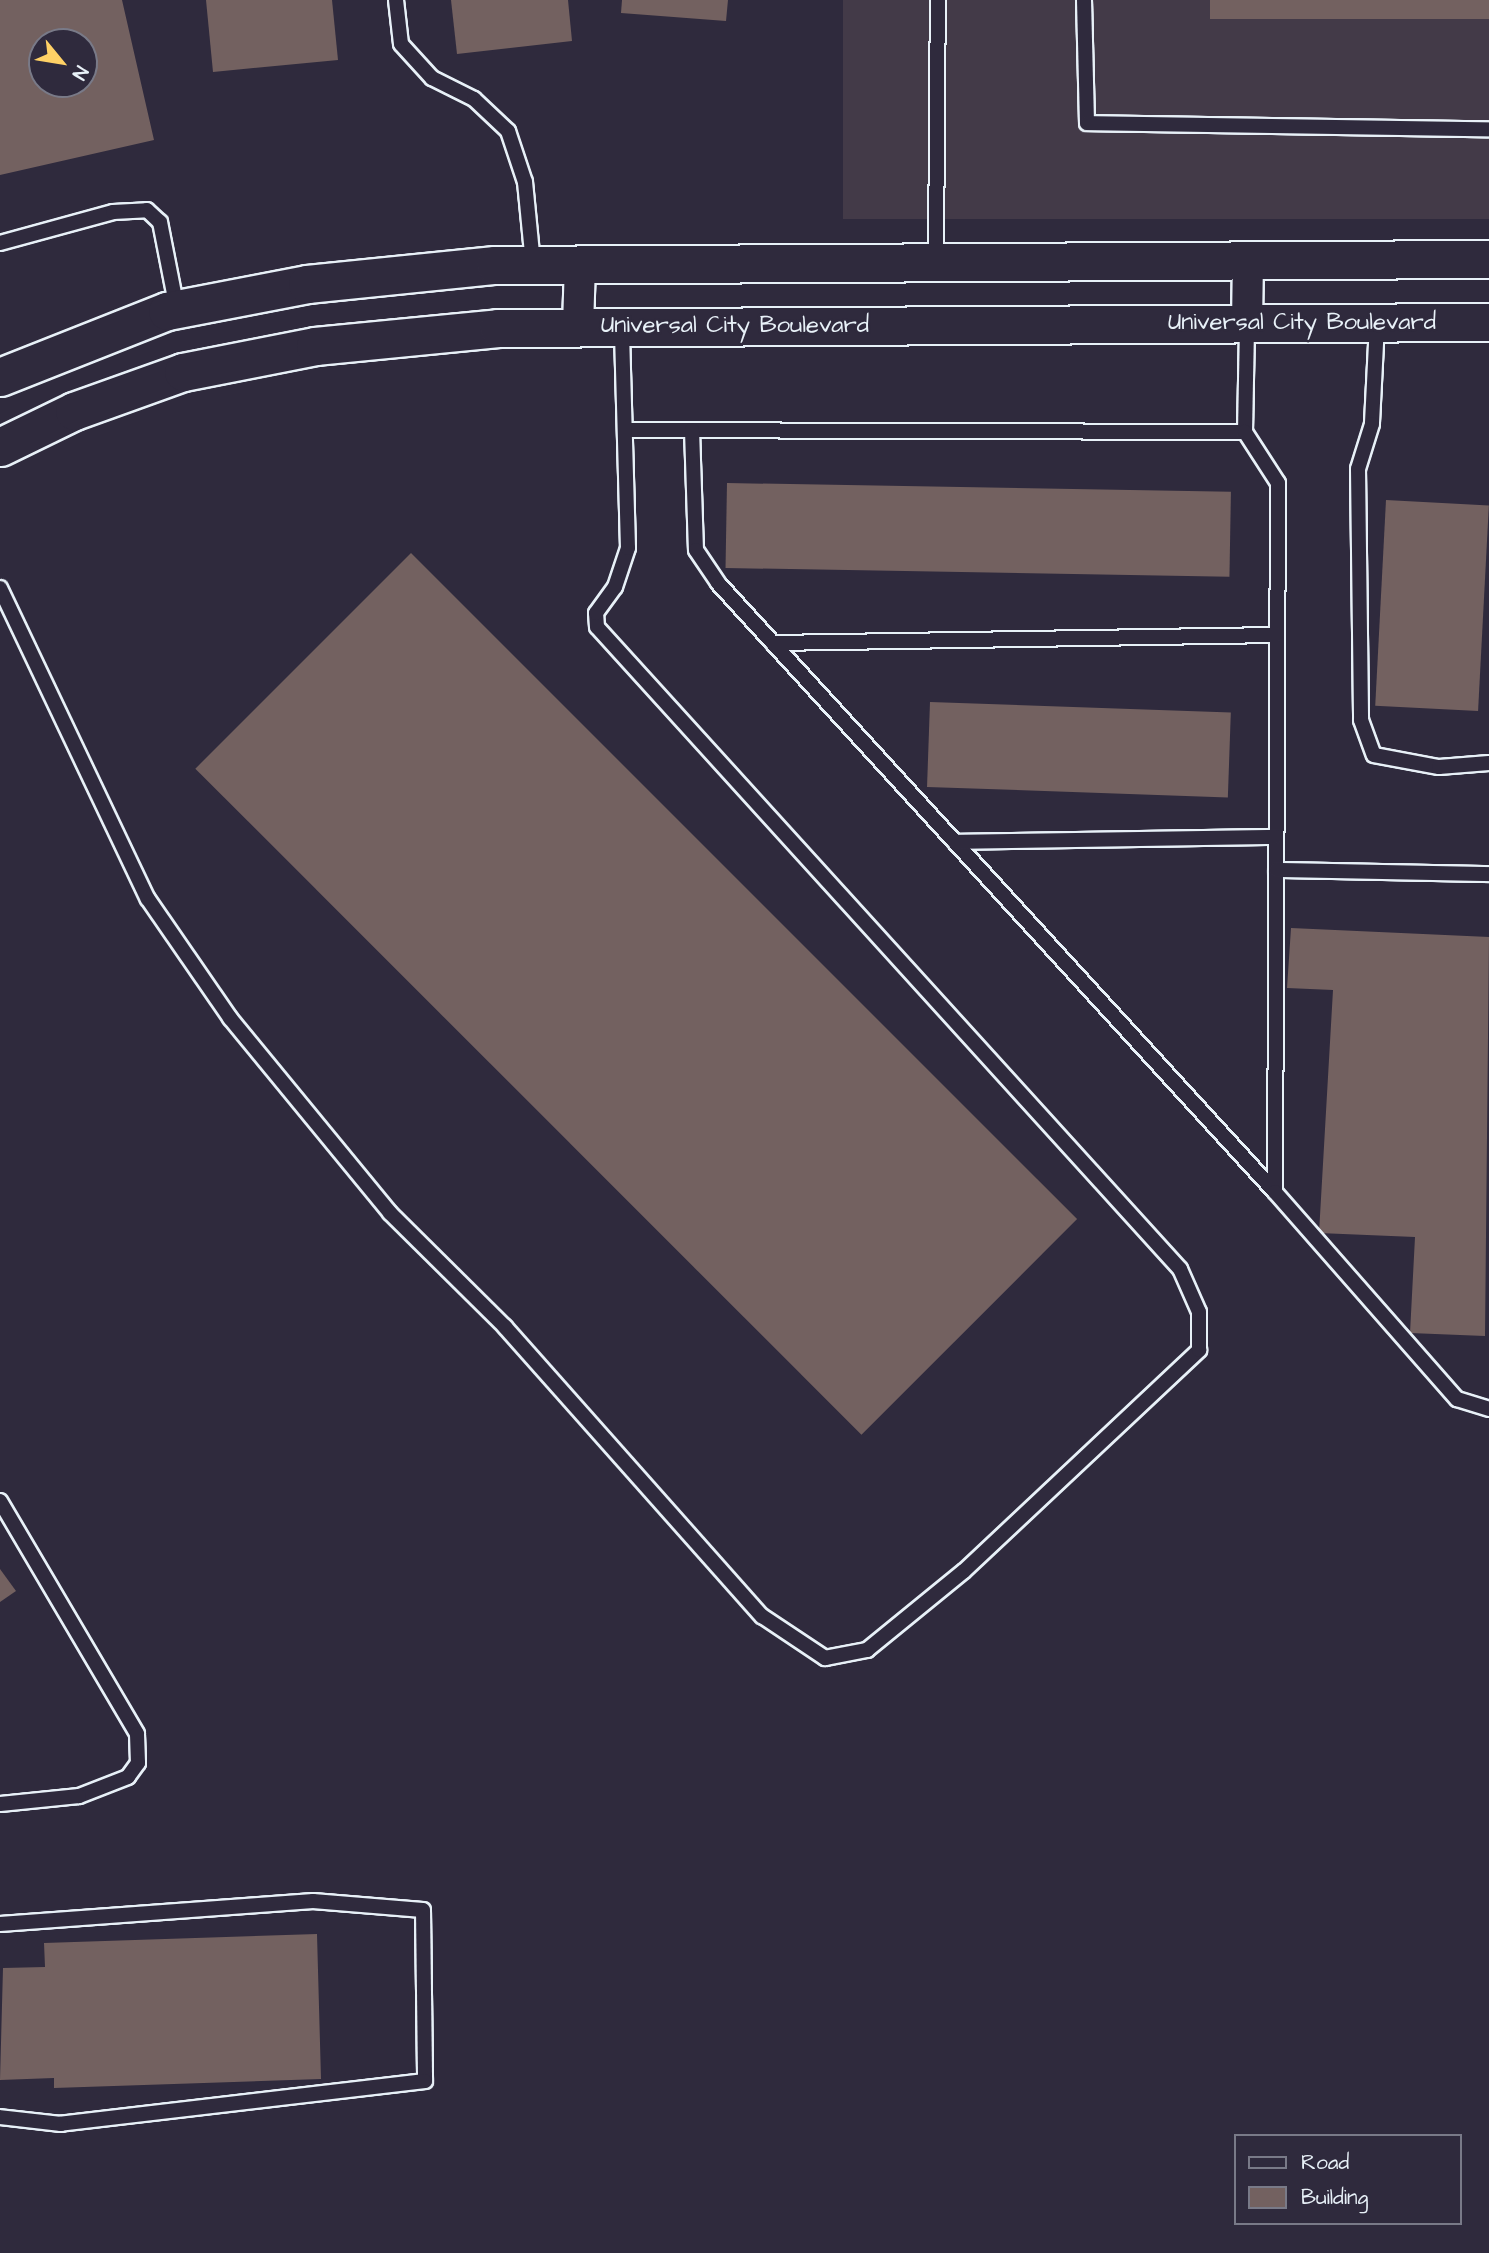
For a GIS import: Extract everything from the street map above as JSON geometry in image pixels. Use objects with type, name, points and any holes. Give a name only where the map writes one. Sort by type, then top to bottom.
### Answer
[{"type":"street","points":[[0,377],[177,309],[307,284],[533,265],[1489,260]]},
{"type":"street","points":[[1247,323],[1248,261]]},
{"type":"street","points":[[579,327],[580,264]]},
{"type":"street","name":"Universal City Boulevard","points":[[0,447],[74,411],[183,372],[315,346],[498,328],[1489,322]]},
{"type":"lane","points":[[396,0],[401,44],[432,78],[474,99],[508,131],[525,182],[533,265]]},
{"type":"lane","points":[[936,262],[938,0]]},
{"type":"lane","points":[[1084,0],[1087,123],[1489,129]]},
{"type":"lane","points":[[0,243],[113,212],[147,210],[160,222],[177,309]]},
{"type":"lane","points":[[1247,323],[1245,432],[1278,483],[1275,1192]]},
{"type":"lane","points":[[1377,323],[1372,424],[1358,469],[1361,720],[1374,755],[1439,767],[1489,763]]},
{"type":"lane","points":[[0,587],[148,899],[230,1018],[390,1213],[505,1327],[762,1616],[825,1658],[867,1650],[964,1571],[1199,1350],[1199,1312],[1180,1269],[597,627],[596,613],[615,587],[628,548],[622,327]]},
{"type":"lane","points":[[626,430],[1245,432]]},
{"type":"lane","points":[[692,430],[696,550],[773,643],[1275,1192],[1457,1399],[1489,1409]]},
{"type":"lane","points":[[773,643],[1277,635]]},
{"type":"lane","points":[[955,842],[1276,836]]},
{"type":"lane","points":[[1276,870],[1489,874]]},
{"type":"lane","points":[[0,1501],[137,1734],[138,1763],[128,1777],[79,1796],[0,1804]]},
{"type":"lane","points":[[0,1924],[313,1900],[423,1910],[425,2081],[61,2124],[0,2117]]},
{"type":"shaded area","points":[[843,0],[1489,0],[1489,219],[843,219]]},
{"type":"building","points":[[0,0],[122,0],[154,140],[0,175]]},
{"type":"building","points":[[206,0],[332,0],[338,60],[213,72]]},
{"type":"building","points":[[451,0],[568,0],[572,41],[457,54]]},
{"type":"building","points":[[622,0],[728,0],[726,21],[621,13]]},
{"type":"building","points":[[1210,0],[1489,0],[1489,19],[1210,19]]},
{"type":"building","points":[[727,483],[1231,492],[1229,577],[726,568]]},
{"type":"building","points":[[1386,500],[1489,505],[1478,711],[1375,706]]},
{"type":"building","points":[[411,553],[1077,1219],[861,1435],[195,769]]},
{"type":"building","points":[[930,702],[1231,713],[1228,797],[927,787]]},
{"type":"building","points":[[1291,928],[1489,937],[1485,1336],[1410,1333],[1415,1237],[1319,1233],[1333,990],[1287,988]]},
{"type":"building","points":[[0,1569],[16,1591],[0,1602]]},
{"type":"building","points":[[317,1934],[321,2079],[54,2088],[54,2078],[0,2080],[3,1968],[45,1967],[44,1943]]}]
